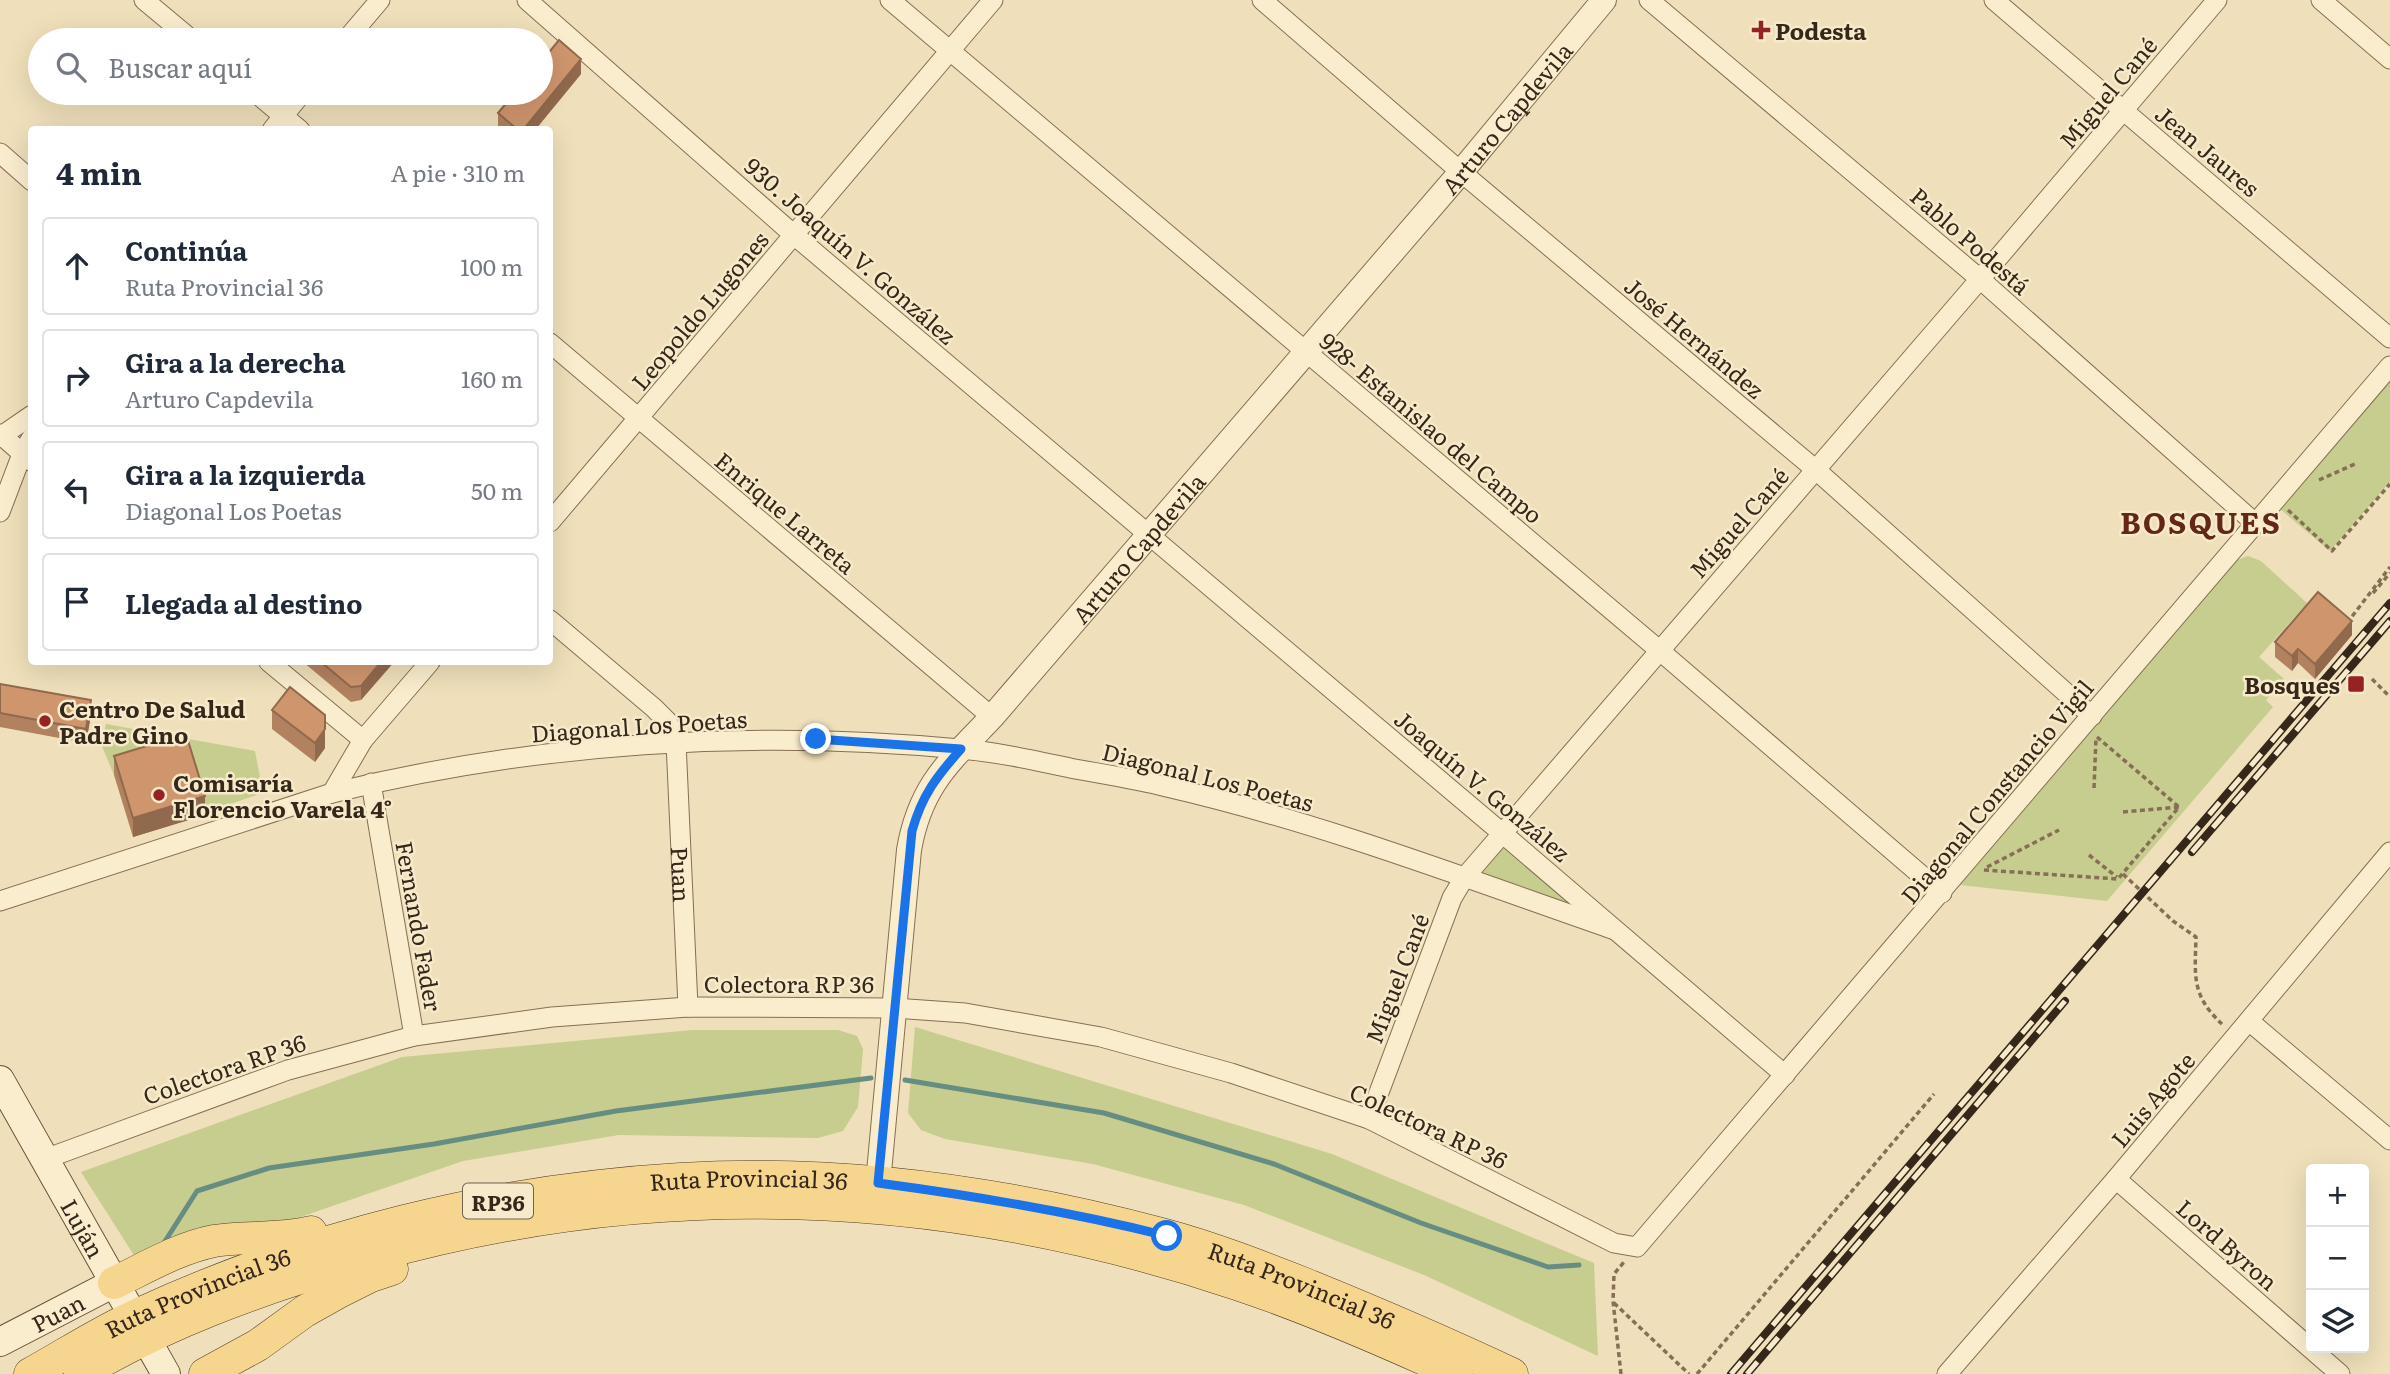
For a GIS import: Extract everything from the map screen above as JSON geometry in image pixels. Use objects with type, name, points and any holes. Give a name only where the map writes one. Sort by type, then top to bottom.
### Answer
[{"type":"main road","name":"Luján","points":[[3,1094],[45,1159],[166,1374]]},
{"type":"main road","name":"Ruta Provincial 36","points":[[80,1374],[140,1327],[200,1287],[340,1238],[440,1212],[535,1194],[682,1178],[760,1178],[878,1183],[956,1193],[1093,1217],[1192,1244],[1352,1303],[1512,1374]]},
{"type":"main road","name":"Ruta Provincial 36","points":[[30,1374],[140,1327],[435,1239],[520,1221],[602,1211],[731,1202],[877,1206],[977,1219],[1068,1237],[1238,1284],[1326,1317],[1457,1374]]},
{"type":"main road","points":[[205,1374],[258,1345],[305,1311],[371,1276],[468,1248],[540,1236],[602,1211]]},
{"type":"main road","points":[[114,1283],[183,1250],[217,1241],[279,1239],[408,1212],[440,1212]]},
{"type":"main road","name":"Puan","points":[[0,1342],[114,1283]]},
{"type":"street","points":[[144,0],[178,28]]},
{"type":"street","points":[[356,28],[380,0]]},
{"type":"street","name":"930. Joaquín V. González","points":[[527,0],[794,235],[1148,534]]},
{"type":"street","name":"928- Estanislao del Campo","points":[[890,0],[1659,650],[1942,893]]},
{"type":"street","name":"Leopoldo Lugones","points":[[553,519],[993,0]]},
{"type":"street","name":"José Hernández","points":[[1262,0],[1461,172],[1816,470],[2092,716]]},
{"type":"street","name":"Arturo Capdevila","points":[[878,1183],[912,831],[926,793],[936,777],[992,717],[1461,172],[1604,0]]},
{"type":"street","name":"Pablo Podestá","points":[[1648,0],[1980,279],[2256,524]]},
{"type":"street","name":"Jean Jaures","points":[[1994,0],[2390,338]]},
{"type":"street","name":"Miguel Cané","points":[[1369,1119],[1452,898],[1464,878],[2217,0]]},
{"type":"street","points":[[2321,0],[2390,59]]},
{"type":"street","points":[[265,105],[278,122],[292,105]]},
{"type":"street","points":[[0,153],[28,178]]},
{"type":"street","name":"Enrique Larreta","points":[[553,346],[992,717]]},
{"type":"street","name":"Diagonal Constancio Vigil","points":[[1637,1247],[2390,366]]},
{"type":"street","points":[[0,512],[28,451],[1,436],[28,418]]},
{"type":"street","name":"Joaquín V. González","points":[[1148,534],[1785,1075]]},
{"type":"street","points":[[553,623],[654,708],[667,721],[676,741]]},
{"type":"street","points":[[273,665],[363,740]]},
{"type":"street","points":[[332,793],[363,740],[427,665]]},
{"type":"street","name":"Diagonal Los Poetas","points":[[0,901],[332,793],[371,783],[510,760],[676,741],[816,739],[961,749],[1006,755],[1164,786],[1328,832],[1612,929]]},
{"type":"street","name":"Puan","points":[[676,741],[688,1007]]},
{"type":"street","name":"Fernando Fader","points":[[371,783],[414,1036]]},
{"type":"street","name":"Luis Agote","points":[[1947,1374],[2389,856]]},
{"type":"street","name":"Colectora RP 36","points":[[45,1159],[288,1070],[414,1036],[552,1017],[688,1007],[894,1008],[965,1013],[1101,1037],[1231,1073],[1369,1119],[1614,1243],[1637,1247]]},
{"type":"street","points":[[2249,1021],[2390,1140]]},
{"type":"street","name":"Lord Byron","points":[[2116,1179],[2340,1374]]},
{"type":"path","points":[[2318,480],[2355,464]]},
{"type":"path","points":[[2286,509],[2332,551],[2390,484]]},
{"type":"path","points":[[2390,567],[2343,627],[2390,573]]},
{"type":"path","points":[[2371,678],[2390,697]]},
{"type":"path","points":[[2094,788],[2096,736],[2179,807]]},
{"type":"path","points":[[2123,812],[2179,807]]},
{"type":"path","points":[[2059,830],[1982,870],[2118,878],[2179,807]]},
{"type":"path","points":[[2089,855],[2118,878]]},
{"type":"path","points":[[2122,874],[2173,921],[2196,937],[2194,974],[2198,992],[2207,1010],[2236,1037]]},
{"type":"path","points":[[1697,1374],[1934,1094]]},
{"type":"path","points":[[1621,1374],[1613,1301],[1614,1274],[1637,1247]]},
{"type":"path","points":[[1613,1301],[1689,1374]]},
{"type":"green space","points":[[2390,376],[2390,482],[2330,551],[2279,508]]},
{"type":"green space","points":[[2248,556],[2261,561],[2307,603],[2259,657],[2284,679],[2266,700],[2273,707],[2107,901],[1960,885],[2237,560]]},
{"type":"green space","points":[[106,724],[255,751],[263,793],[201,814],[186,753],[114,775],[101,744]]},
{"type":"green space","points":[[1503,840],[1595,919],[1480,874]]},
{"type":"green space","points":[[915,1027],[1332,1154],[1594,1263],[1598,1356],[1424,1275],[1244,1205],[1093,1164],[945,1139],[921,1130],[908,1113]]},
{"type":"green space","points":[[692,1030],[838,1030],[857,1036],[863,1049],[858,1107],[843,1131],[818,1138],[619,1135],[463,1161],[144,1271],[81,1172],[402,1057]]},
{"type":"building","points":[[559,40],[581,59],[553,93],[553,47]]},
{"type":"building","points":[[505,105],[543,105],[526,126],[513,126],[498,113]]},
{"type":"building","points":[[2318,592],[2352,621],[2315,664],[2298,649],[2292,656],[2275,642]]},
{"type":"building","points":[[325,665],[378,665],[361,686],[351,687]]},
{"type":"building","points":[[0,684],[91,700],[86,729],[0,713]]},
{"type":"building","points":[[290,687],[325,715],[325,729],[315,743],[272,710]]},
{"type":"building","name":"Comisaría Florencio Varela 4°","points":[[186,734],[205,796],[133,818],[114,756]]},
{"type":"waterway","points":[[162,1246],[197,1191],[269,1168],[434,1144],[616,1111],[871,1078]]},
{"type":"waterway","points":[[905,1080],[1104,1113],[1274,1164],[1421,1223],[1548,1267],[1579,1265]]},
{"type":"railway","points":[[1731,1374],[2390,603]]},
{"type":"railway","points":[[2192,852],[2390,621]]},
{"type":"railway","points":[[1747,1374],[2065,1001]]},
{"type":"place","name":"Podesta","points":[[1761,30]]},
{"type":"place","name":"Bosques","points":[[2356,684]]},
{"type":"place","name":"Centro De Salud Padre Gino","points":[[45,721]]},
{"type":"place","name":"Comisaría Florencio Varela 4°","points":[[159,795]]},
{"type":"district","name":"BOSQUES","points":[[2201,521]]},
{"type":"route","points":[[816,739],[961,749],[936,777],[926,793],[912,831],[878,1183],[956,1193],[1093,1217],[1167,1236]]}]
